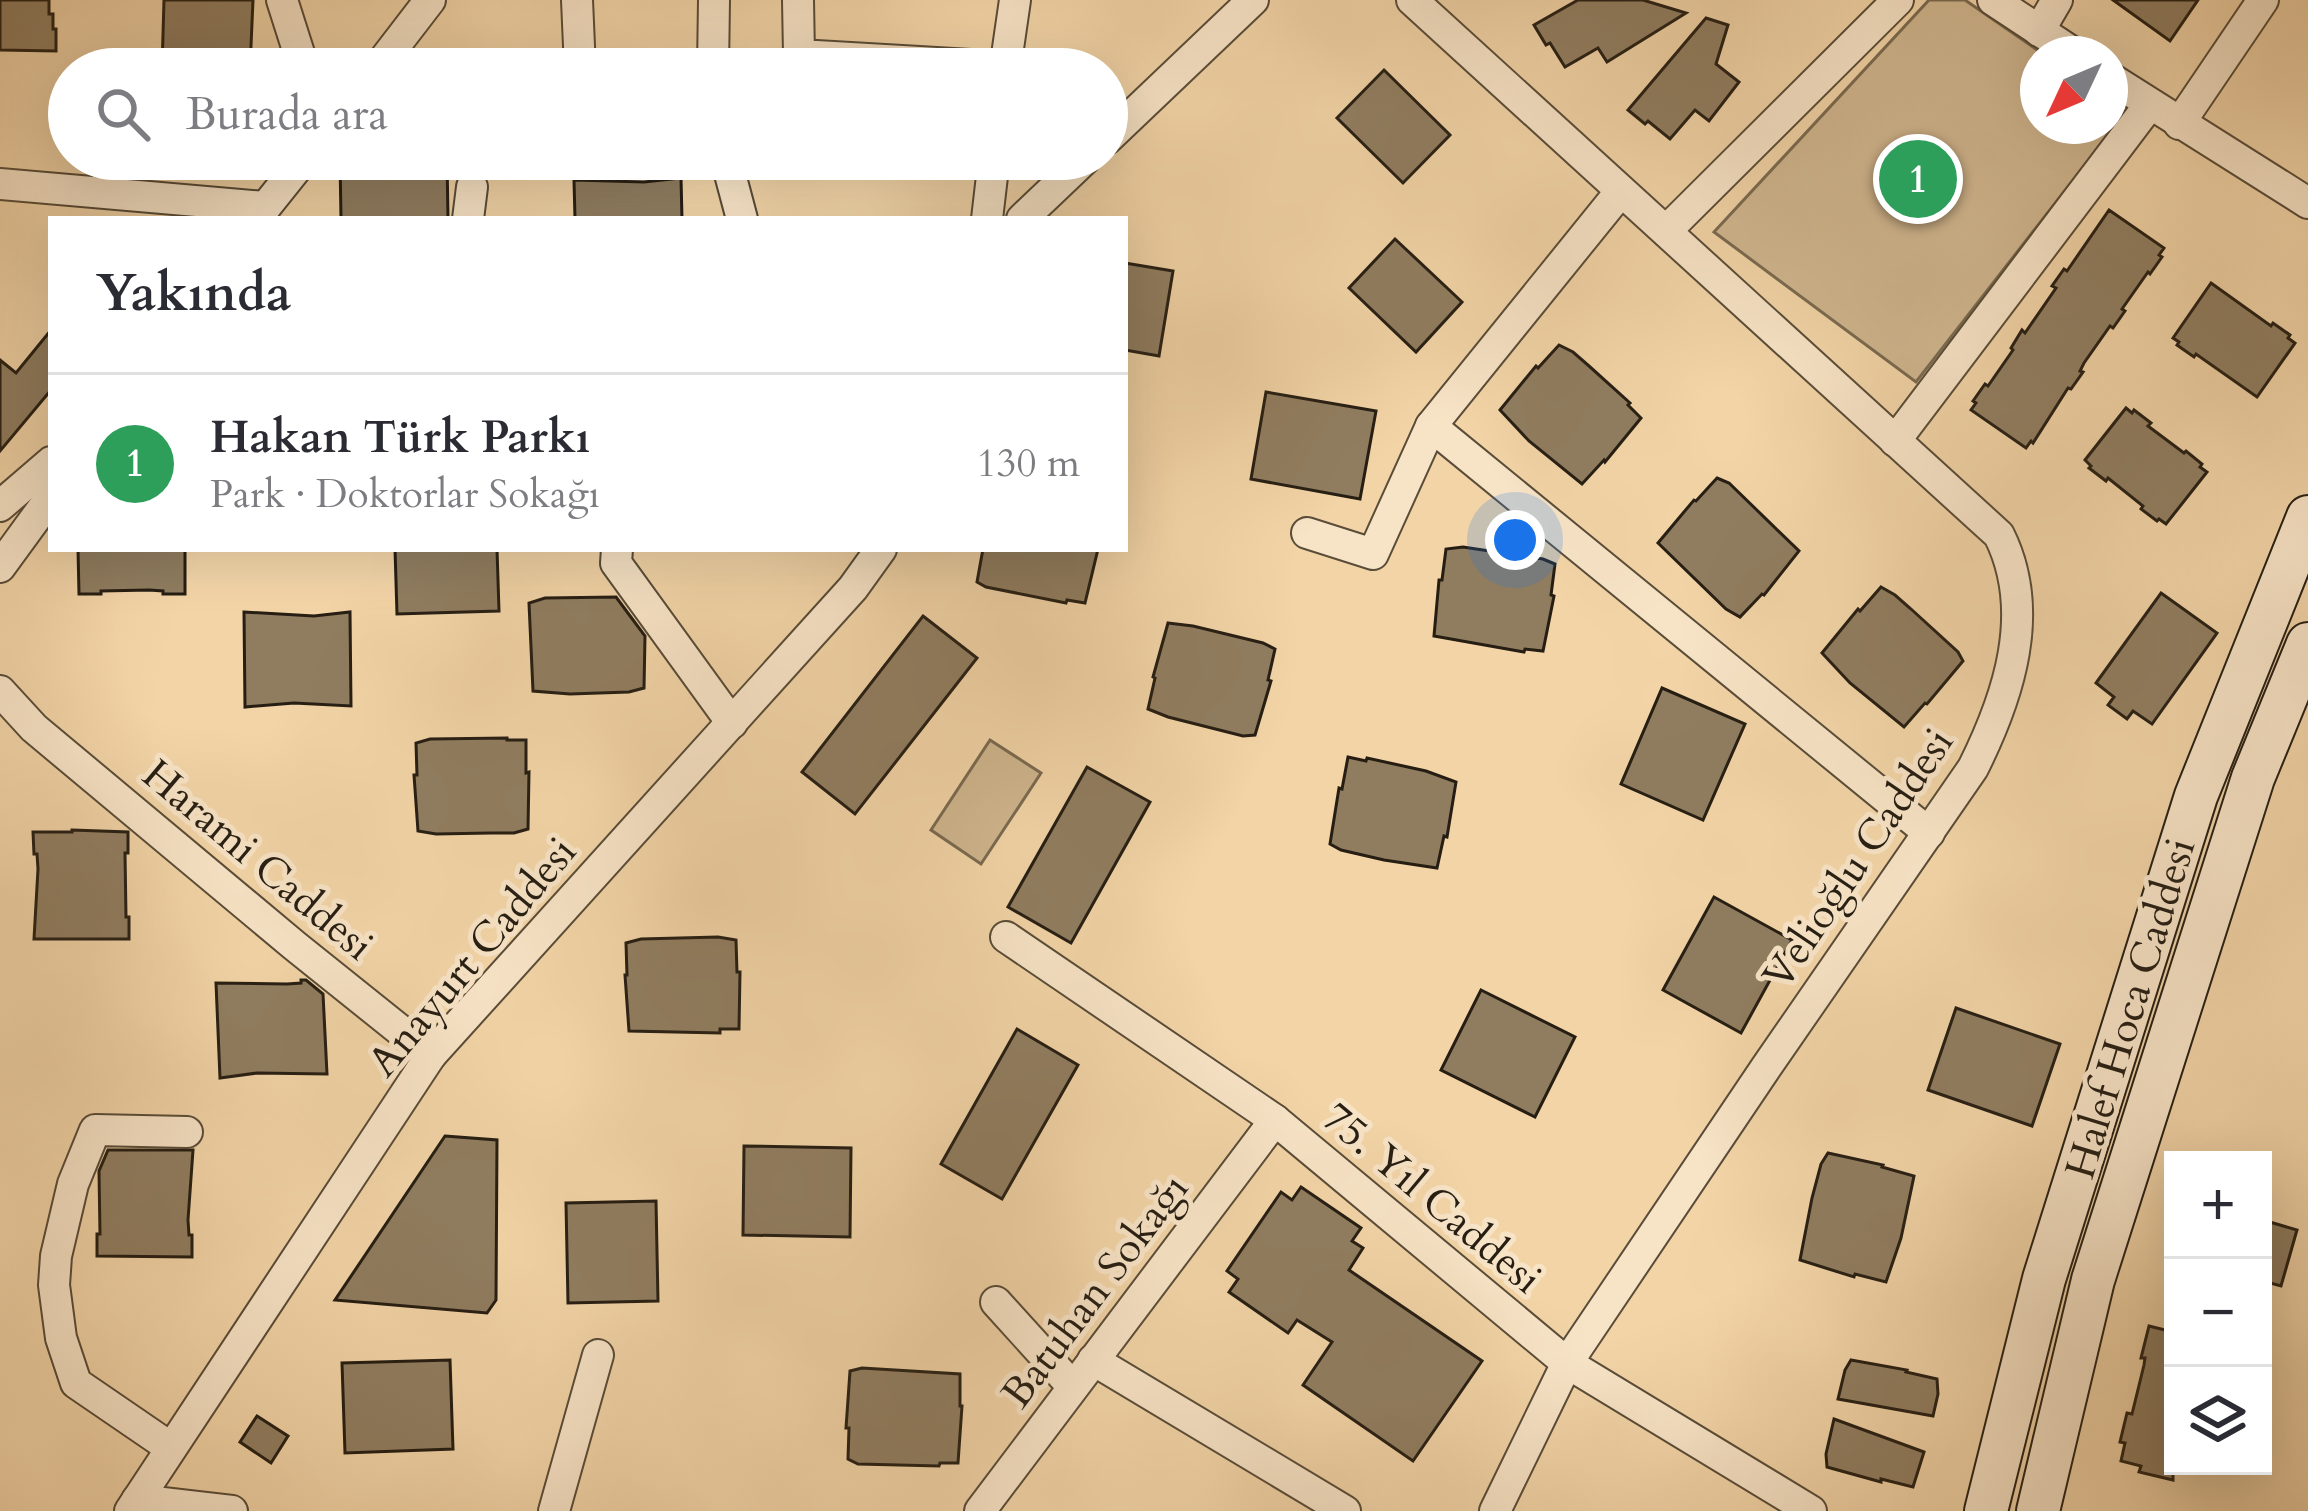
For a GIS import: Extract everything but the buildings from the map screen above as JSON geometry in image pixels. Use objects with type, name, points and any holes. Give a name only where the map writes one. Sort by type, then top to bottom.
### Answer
[{"type":"main road","name":"Halef Hoca Caddesi","points":[[1986,1511],[2044,1279],[2159,910],[2205,769],[2308,517]]},
{"type":"main road","name":"Halef Hoca Caddesi","points":[[2038,1511],[2092,1280],[2253,778],[2298,694],[2308,645]]},
{"type":"street","points":[[282,0],[297,48]]},
{"type":"street","points":[[392,48],[430,0]]},
{"type":"street","points":[[577,0],[579,48]]},
{"type":"street","points":[[713,48],[714,0]]},
{"type":"street","points":[[798,0],[799,48]]},
{"type":"street","points":[[1008,48],[1015,0]]},
{"type":"street","points":[[1128,119],[1253,0]]},
{"type":"street","name":"Velioğlu Caddesi","points":[[1412,0],[1999,536],[2018,586],[2018,629],[1997,715],[1973,768],[1567,1364],[1495,1511]]},
{"type":"street","points":[[1666,232],[1898,0]]},
{"type":"street","points":[[1993,0],[2047,36]]},
{"type":"street","points":[[2039,31],[2057,0]]},
{"type":"street","points":[[2180,124],[2264,0]]},
{"type":"street","points":[[2128,89],[2308,203]]},
{"type":"street","points":[[1895,440],[2150,104]]},
{"type":"street","points":[[0,184],[261,213],[287,180]]},
{"type":"street","points":[[732,180],[741,216]]},
{"type":"street","points":[[987,216],[992,180]]},
{"type":"street","points":[[1025,216],[1063,180]]},
{"type":"street","points":[[468,216],[472,188]]},
{"type":"street","points":[[1307,533],[1373,554],[1431,427],[1621,191]]},
{"type":"street","points":[[1431,427],[1929,832]]},
{"type":"street","points":[[0,506],[48,465]]},
{"type":"street","points":[[0,567],[48,501]]},
{"type":"street","points":[[616,552],[616,563],[732,722]]},
{"type":"street","name":"Anayurt Caddesi","points":[[134,1505],[431,1055],[853,588],[879,552]]},
{"type":"street","points":[[0,691],[34,728]]},
{"type":"street","points":[[0,708],[34,728]]},
{"type":"street","name":"Harami Caddesi","points":[[34,728],[431,1055]]},
{"type":"street","name":"75. Yıl Caddesi","points":[[1006,937],[1275,1120],[1567,1364],[1811,1511]]},
{"type":"street","name":"Batuhan Sokağı","points":[[980,1511],[1275,1120]]},
{"type":"street","points":[[171,1448],[76,1383],[61,1338],[56,1256],[73,1184],[95,1130],[187,1132]]},
{"type":"street","points":[[996,1302],[1073,1387]]},
{"type":"street","points":[[554,1511],[598,1355]]},
{"type":"street","points":[[1093,1360],[1345,1511]]},
{"type":"street","points":[[134,1505],[232,1511]]},
{"type":"shaded area","points":[[1929,0],[1965,0],[2020,38],[2020,144],[2101,144],[1916,382],[1714,232]]},
{"type":"shaded area","points":[[990,740],[1041,773],[981,864],[931,830]]},
{"type":"place","name":"Hakan Türk Parkı","points":[[1918,179]]}]
